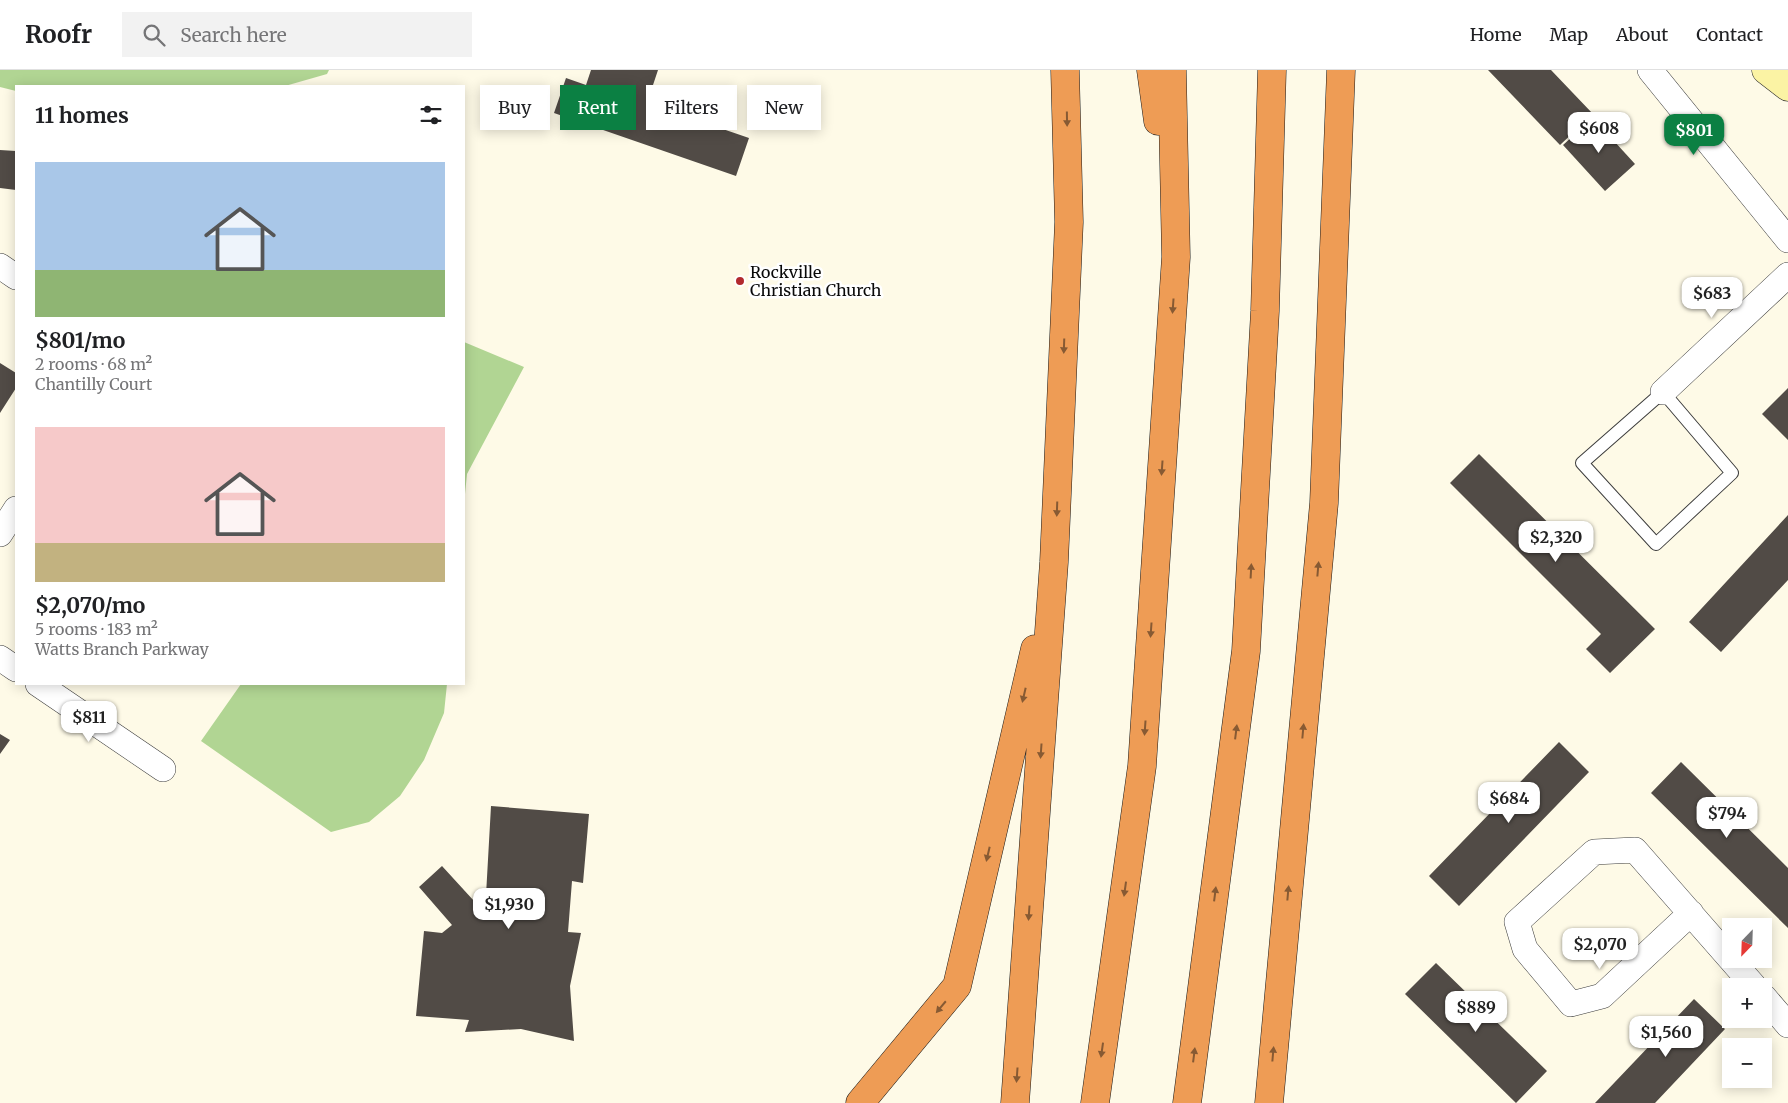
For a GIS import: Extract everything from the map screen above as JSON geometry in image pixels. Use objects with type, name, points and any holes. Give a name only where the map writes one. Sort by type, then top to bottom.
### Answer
[{"type":"highway","points":[[1015,1103],[1054,562],[1069,222],[1065,70]]},
{"type":"highway","points":[[1151,70],[1176,257]]},
{"type":"highway","points":[[1095,1103],[1142,766],[1176,257],[1172,70]]},
{"type":"highway","points":[[1188,1103],[1246,651],[1266,311],[1272,70]]},
{"type":"highway","points":[[1269,1103],[1324,503],[1341,70]]},
{"type":"highway","points":[[860,1103],[957,986],[1054,562]]},
{"type":"street","points":[[1650,70],[1788,240]]},
{"type":"street","points":[[1766,70],[1788,87]]},
{"type":"street","points":[[0,266],[15,276]]},
{"type":"street","points":[[1663,392],[1788,276]]},
{"type":"street","points":[[0,534],[15,511]]},
{"type":"street","points":[[0,658],[15,668]]},
{"type":"street","points":[[39,685],[163,770]]},
{"type":"street","points":[[1691,913],[1602,996],[1570,1004],[1525,949],[1517,922],[1594,852],[1636,850],[1691,913],[1747,978]]},
{"type":"street","points":[[1772,1006],[1788,1025]]},
{"type":"lane","points":[[1663,392],[1732,473],[1656,544],[1582,463],[1663,392]]},
{"type":"green space","points":[[0,70],[329,70],[327,74],[288,85],[15,85],[15,91],[0,87]]},
{"type":"green space","points":[[465,342],[524,367],[467,474],[465,494]]},
{"type":"green space","points":[[240,685],[447,685],[444,713],[424,760],[400,796],[369,822],[331,832],[201,741]]},
{"type":"building","points":[[591,70],[658,70],[653,85],[646,85],[646,130],[726,130],[749,138],[736,176],[603,130],[636,130],[636,85],[586,85]]},
{"type":"building","points":[[1488,70],[1551,70],[1593,114],[1560,145]]},
{"type":"building","points":[[566,78],[586,85],[564,85]]},
{"type":"building","points":[[560,96],[560,115],[554,113]]},
{"type":"building","points":[[1593,118],[1635,164],[1605,191],[1563,145]]},
{"type":"building","points":[[0,150],[15,151],[15,190],[0,188]]},
{"type":"building","points":[[0,363],[15,372],[15,390],[0,413]]},
{"type":"building","points":[[1788,388],[1788,440],[1762,414]]},
{"type":"building","points":[[1479,454],[1655,629],[1610,673],[1586,649],[1601,634],[1450,483]]},
{"type":"building","points":[[1788,515],[1788,580],[1721,652],[1689,622]]},
{"type":"building","points":[[0,734],[10,740],[0,754]]},
{"type":"building","points":[[1559,742],[1589,772],[1459,906],[1429,876]]},
{"type":"building","points":[[1681,762],[1788,868],[1788,928],[1651,793]]},
{"type":"building","points":[[491,806],[589,814],[583,883],[572,881],[568,932],[581,933],[570,986],[574,1041],[521,1029],[465,1032],[469,1020],[416,1016],[424,931],[442,933],[452,925],[419,887],[442,866],[485,913]]},
{"type":"building","points":[[1436,963],[1547,1071],[1516,1103],[1405,994]]},
{"type":"building","points":[[1694,999],[1725,1029],[1655,1103],[1595,1103]]},
{"type":"place","name":"Rockville Christian Church","points":[[740,281]]}]
